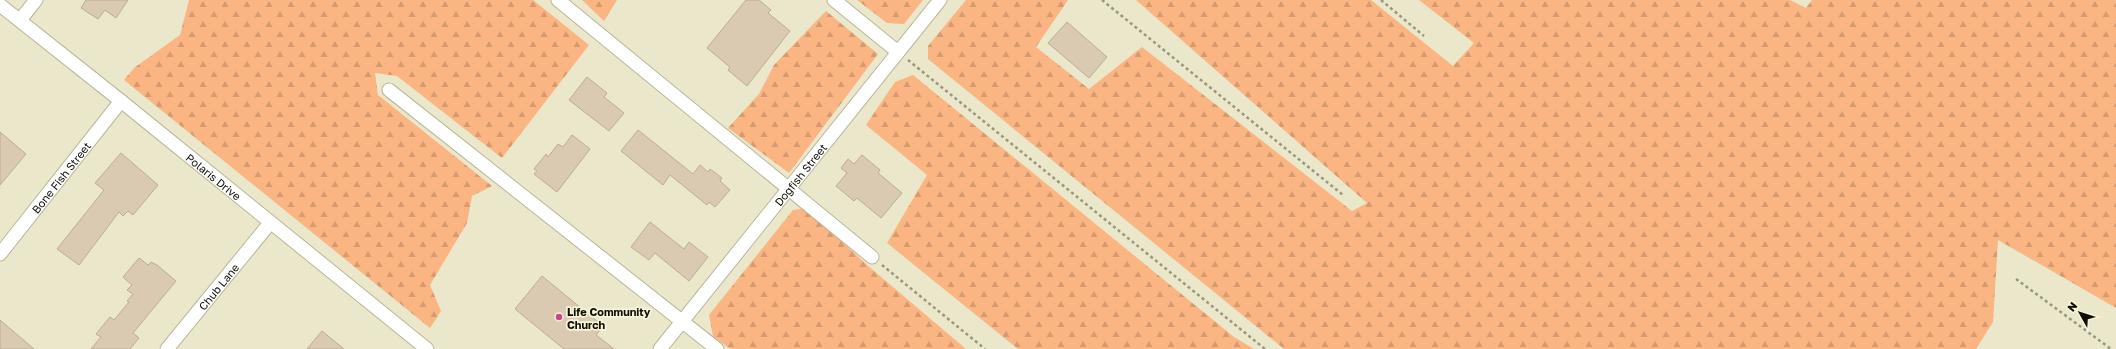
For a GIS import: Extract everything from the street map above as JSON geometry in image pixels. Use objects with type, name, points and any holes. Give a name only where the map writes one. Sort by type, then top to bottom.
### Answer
[{"type":"street","points":[[20,20],[36,0]]},
{"type":"street","points":[[558,0],[872,257]]},
{"type":"street","points":[[834,0],[898,52]]},
{"type":"street","name":"Dogfish Street","points":[[660,349],[940,0]]},
{"type":"street","name":"Polaris Drive","points":[[0,6],[20,20],[122,101],[419,347]]},
{"type":"street","points":[[390,90],[717,349]]},
{"type":"street","name":"Bone Fish Street","points":[[0,254],[122,101]]},
{"type":"street","name":"Chub Lane","points":[[167,349],[270,223]]},
{"type":"path","points":[[1102,0],[1343,194]]},
{"type":"path","points":[[1380,0],[1424,36]]},
{"type":"path","points":[[898,52],[1265,349]]},
{"type":"path","points":[[872,257],[984,349]]},
{"type":"path","points":[[2016,279],[2110,349]]},
{"type":"green space","points":[[189,0],[533,0],[589,45],[502,158],[397,76],[375,73],[378,95],[492,186],[472,196],[467,223],[430,285],[441,311],[430,328],[124,80],[134,68],[180,35]]},
{"type":"green space","points":[[582,0],[617,0],[604,21]]},
{"type":"green space","points":[[857,0],[923,0],[904,24],[887,23]]},
{"type":"green space","points":[[966,0],[1068,0],[1036,47],[1089,89],[1142,47],[1352,211],[1367,203],[1136,0],[1371,0],[1453,66],[1474,43],[1419,0],[1790,0],[1806,8],[1812,0],[2116,0],[2116,308],[1998,240],[1993,322],[1976,349],[1284,349],[928,59],[928,46]]},
{"type":"green space","points":[[826,11],[878,54],[789,173],[728,128],[759,94],[774,65]]},
{"type":"green space","points":[[913,75],[1234,337],[1254,349],[1018,349],[887,243],[927,175],[866,125],[895,82]]},
{"type":"green space","points":[[806,208],[867,265],[966,349],[730,349],[713,336],[709,315],[793,210]]},
{"type":"building","points":[[86,0],[128,0],[116,18],[105,10],[98,19],[81,8]]},
{"type":"building","points":[[746,0],[759,0],[771,10],[768,13],[790,31],[747,86],[728,70],[730,67],[707,48]]},
{"type":"building","points":[[1067,22],[1107,57],[1089,78],[1048,43]]},
{"type":"building","points":[[587,77],[607,93],[604,97],[624,113],[609,131],[569,100]]},
{"type":"building","points":[[638,130],[693,174],[700,165],[708,172],[710,169],[722,178],[720,181],[730,190],[715,207],[709,202],[707,205],[670,175],[663,185],[621,151]]},
{"type":"building","points":[[0,132],[26,154],[0,185]]},
{"type":"building","points":[[572,135],[590,149],[557,192],[534,174],[537,171],[534,169],[546,154],[548,157],[558,144],[563,147]]},
{"type":"building","points":[[121,153],[158,185],[133,215],[128,211],[123,216],[119,212],[79,265],[57,249],[104,190],[95,183]]},
{"type":"building","points":[[862,155],[880,170],[878,173],[902,193],[881,218],[857,198],[854,201],[836,186],[847,173],[841,168],[848,159],[854,164]]},
{"type":"building","points":[[650,222],[684,249],[689,242],[708,257],[689,281],[655,253],[649,260],[631,247]]},
{"type":"building","points":[[139,258],[148,265],[151,262],[157,265],[176,281],[133,333],[139,338],[130,349],[91,349],[101,337],[96,334],[110,317],[114,320],[129,302],[127,301],[133,294],[127,290],[132,285],[123,277]]},
{"type":"building","name":"Life Community Church","points":[[542,276],[603,326],[596,335],[614,349],[564,349],[515,309]]},
{"type":"building","points":[[0,320],[34,349],[0,349]]},
{"type":"building","points":[[322,331],[344,349],[307,349]]},
{"type":"place","name":"Life Community Church","points":[[559,317]]}]
